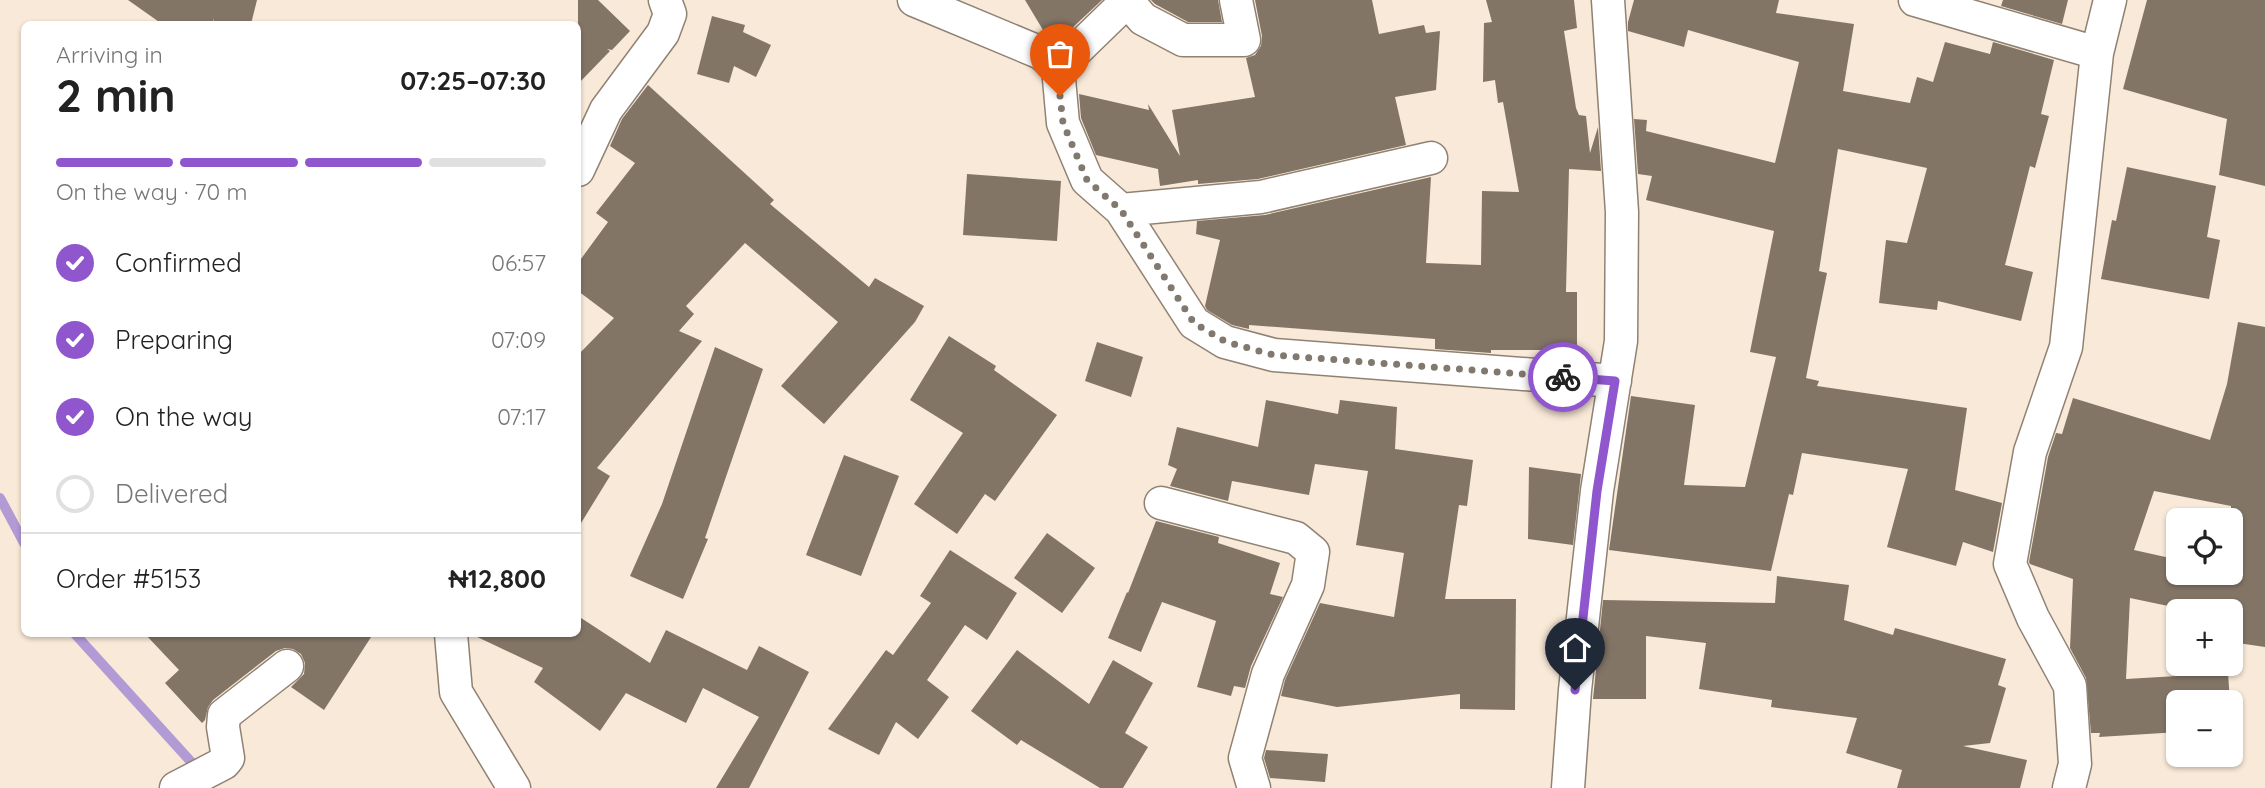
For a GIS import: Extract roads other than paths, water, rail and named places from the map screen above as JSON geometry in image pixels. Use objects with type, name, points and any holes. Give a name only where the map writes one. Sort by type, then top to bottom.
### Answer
[{"type":"street","points":[[581,164],[606,110],[663,33],[670,14],[665,0]]},
{"type":"street","points":[[914,0],[1041,52],[1058,68],[1063,123],[1087,180],[1121,210],[1194,323],[1226,342],[1274,355],[1615,381]]},
{"type":"street","points":[[1058,68],[1125,3],[1131,5],[1143,19],[1183,40],[1244,40],[1236,0]]},
{"type":"street","points":[[1568,788],[1575,690],[1597,491],[1621,341],[1622,212],[1608,0]]},
{"type":"street","points":[[1915,0],[2097,53]]},
{"type":"street","points":[[2069,788],[2075,764],[2070,686],[2033,618],[2010,564],[2030,452],[2066,347],[2097,53],[2110,0]]},
{"type":"street","points":[[1121,210],[1261,197],[1431,158]]},
{"type":"street","points":[[1161,503],[1296,538],[1313,552],[1308,585],[1268,674],[1245,758],[1254,788]]},
{"type":"street","points":[[451,637],[456,692],[514,788]]},
{"type":"street","points":[[177,787],[224,763],[228,758],[223,727],[224,715],[287,666]]},
{"type":"waterway","points":[[0,498],[21,537]]},
{"type":"waterway","points":[[78,637],[194,765],[197,775]]}]
